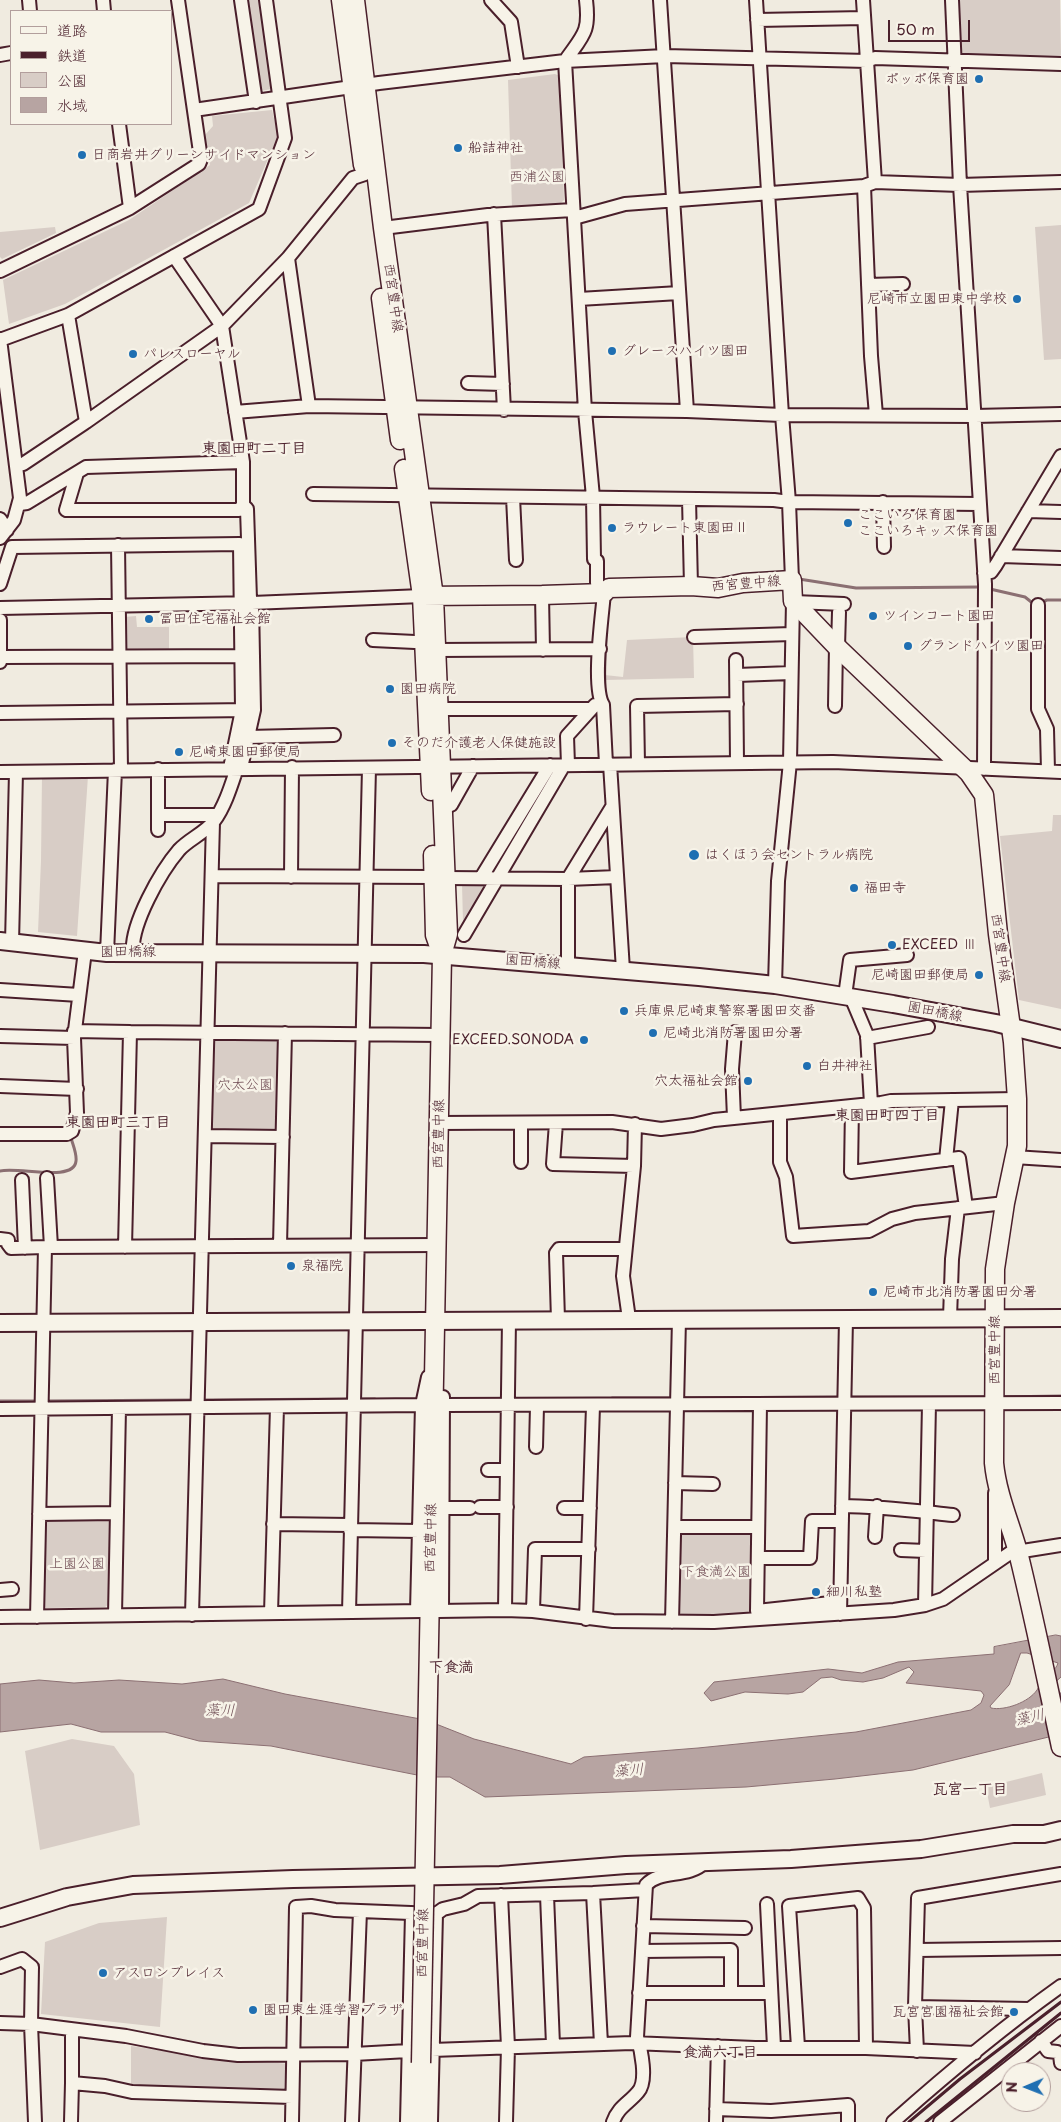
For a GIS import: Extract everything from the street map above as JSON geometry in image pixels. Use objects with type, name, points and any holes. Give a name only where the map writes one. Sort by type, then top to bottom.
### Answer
[{"type":"main road","points":[[335,0],[346,40]]},
{"type":"main road","name":"西宮豊中線","points":[[352,0],[346,40],[359,87],[384,228],[402,407]]},
{"type":"main road","name":"西宮豊中線","points":[[352,0],[365,66],[359,87],[365,174],[402,407],[436,650],[439,709],[436,766],[443,806],[435,935],[442,955],[441,1035],[435,1342],[426,1533],[430,1609],[424,1912],[415,2057],[419,2122]]},
{"type":"main road","name":"西宮豊中線","points":[[428,596],[604,593],[609,588],[691,586],[718,588],[743,583],[792,580],[794,601],[837,646],[978,784],[984,795],[998,934],[1011,1027],[1017,1099],[1016,1146],[996,1254],[994,1463],[1032,1613],[1061,1747]]},
{"type":"main road","name":"西宮豊中線","points":[[428,596],[440,878]]},
{"type":"street","points":[[0,271],[130,208],[199,164],[201,159],[194,110],[177,31],[178,0]]},
{"type":"street","points":[[241,0],[256,102]]},
{"type":"street","points":[[2,529],[20,504],[17,465],[0,339],[68,315],[259,209],[285,138],[266,0]]},
{"type":"street","points":[[491,0],[511,22],[518,67]]},
{"type":"street","points":[[586,0],[588,24],[586,31],[565,60],[597,583],[604,593],[600,650],[600,699],[603,705],[612,807],[622,970]]},
{"type":"street","points":[[660,0],[687,411]]},
{"type":"street","points":[[756,0],[789,502],[792,580]]},
{"type":"street","points":[[863,0],[867,61],[870,184],[868,285],[876,415]]},
{"type":"street","points":[[952,0],[960,185],[984,574],[984,769]]},
{"type":"street","points":[[757,20],[864,18]]},
{"type":"street","points":[[194,110],[565,60],[665,56],[867,61],[875,58],[1061,64]]},
{"type":"street","points":[[119,125],[130,208]]},
{"type":"street","points":[[17,465],[23,464],[86,422],[222,326],[288,258],[353,178],[365,174]]},
{"type":"street","points":[[384,228],[494,214],[574,214],[625,204],[768,194],[870,184],[960,185],[1061,182]]},
{"type":"street","points":[[494,214],[504,410]]},
{"type":"street","points":[[77,473],[66,510],[239,510],[243,505],[243,462],[222,326],[174,256]]},
{"type":"street","points":[[288,258],[309,406]]},
{"type":"street","points":[[868,285],[902,284]]},
{"type":"street","points":[[579,299],[679,293]]},
{"type":"street","points":[[68,315],[86,422]]},
{"type":"street","points":[[468,383],[503,384]]},
{"type":"street","points":[[235,412],[309,406],[876,415],[974,416],[1061,414]]},
{"type":"street","points":[[984,574],[991,572],[1002,556],[1061,456]]},
{"type":"street","points":[[20,504],[27,503],[86,466],[243,462]]},
{"type":"street","points":[[313,494],[979,504]]},
{"type":"street","points":[[513,497],[516,560]]},
{"type":"street","points":[[689,499],[691,586]]},
{"type":"street","points":[[883,502],[884,547]]},
{"type":"street","points":[[192,1615],[209,952],[211,942],[215,819],[248,736],[248,656],[244,544],[247,509],[243,505]]},
{"type":"street","points":[[1028,511],[1061,512]]},
{"type":"street","points":[[0,584],[12,547],[244,544]]},
{"type":"street","points":[[107,952],[121,712],[118,545]]},
{"type":"street","points":[[1002,556],[1061,558]]},
{"type":"street","points":[[542,595],[543,650]]},
{"type":"street","points":[[0,608],[246,603],[428,596]]},
{"type":"street","points":[[775,985],[778,882],[790,762],[794,601],[841,608],[837,646],[835,706]]},
{"type":"street","points":[[0,772],[118,769],[868,762],[964,769],[1054,772],[1047,729],[1038,709],[1038,605]]},
{"type":"street","points":[[0,620],[0,659],[248,656]]},
{"type":"street","points":[[694,637],[792,634]]},
{"type":"street","points":[[373,640],[415,642]]},
{"type":"street","points":[[436,650],[600,650]]},
{"type":"street","points":[[736,660],[736,762]]},
{"type":"street","points":[[737,675],[792,673]]},
{"type":"street","points":[[481,878],[566,765],[567,736],[600,699]]},
{"type":"street","points":[[638,764],[637,706],[737,704]]},
{"type":"street","points":[[439,709],[591,709]]},
{"type":"street","points":[[0,713],[248,710]]},
{"type":"street","points":[[236,768],[248,710]]},
{"type":"street","points":[[248,736],[334,735]]},
{"type":"street","points":[[464,935],[497,878],[550,765]]},
{"type":"street","points":[[443,806],[451,805],[473,766]]},
{"type":"street","points":[[290,877],[292,768]]},
{"type":"street","points":[[349,1612],[370,768]]},
{"type":"street","points":[[158,769],[158,830]]},
{"type":"street","points":[[6,942],[16,772]]},
{"type":"street","points":[[568,965],[568,879],[612,807]]},
{"type":"street","points":[[158,815],[215,819]]},
{"type":"street","points":[[133,953],[132,942],[136,924],[172,859],[187,842],[215,819]]},
{"type":"street","points":[[212,876],[568,879],[617,877]]},
{"type":"street","name":"園田橋線","points":[[6,942],[107,952],[442,955],[568,965],[775,985],[1011,1027],[1061,1039]]},
{"type":"street","points":[[0,1134],[66,1134],[70,1132],[77,1113],[74,1034],[85,951]]},
{"type":"street","points":[[871,1104],[867,1038],[848,997],[850,960],[908,954]]},
{"type":"street","points":[[0,990],[79,995]]},
{"type":"street","points":[[867,1038],[928,1027]]},
{"type":"street","points":[[125,1247],[130,1032]]},
{"type":"street","points":[[0,1036],[130,1032],[441,1035]]},
{"type":"street","points":[[734,1118],[732,1069],[735,1032]]},
{"type":"street","points":[[280,1245],[285,1033]]},
{"type":"street","points":[[0,1086],[77,1089]]},
{"type":"street","points":[[439,1123],[612,1122],[661,1129],[734,1118],[871,1104],[891,1100],[1017,1099]]},
{"type":"street","points":[[946,1160],[952,1100]]},
{"type":"street","points":[[852,1106],[851,1172],[959,1158],[962,1208],[952,1259],[950,1318]]},
{"type":"street","points":[[780,1114],[780,1162],[786,1177],[793,1236],[869,1231],[900,1217],[937,1210],[1004,1203]]},
{"type":"street","points":[[521,1123],[521,1162]]},
{"type":"street","points":[[556,1123],[553,1164],[634,1166]]},
{"type":"street","points":[[629,1320],[623,1276],[634,1166],[635,1124]]},
{"type":"street","points":[[205,1136],[283,1137]]},
{"type":"street","points":[[1014,1157],[1061,1160]]},
{"type":"street","points":[[37,1617],[44,1322],[48,1247],[47,1178]]},
{"type":"street","points":[[22,1180],[25,1248]]},
{"type":"street","points":[[0,1239],[8,1240],[11,1248],[437,1245]]},
{"type":"street","points":[[558,1320],[556,1253],[559,1250],[625,1249]]},
{"type":"street","points":[[0,1322],[1061,1318]]},
{"type":"street","points":[[672,1622],[680,1319]]},
{"type":"street","points":[[840,1608],[846,1319]]},
{"type":"street","points":[[505,1610],[509,1320]]},
{"type":"street","points":[[273,1524],[426,1533],[422,1405],[435,1342]]},
{"type":"street","points":[[430,1609],[443,1508],[444,1406],[435,1342]]},
{"type":"street","points":[[444,1406],[508,1401],[537,1406],[593,1406],[678,1401],[760,1405],[844,1400],[929,1404],[995,1399],[1061,1403]]},
{"type":"street","points":[[0,1409],[42,1403],[119,1408],[198,1402],[276,1407],[355,1401],[422,1405]]},
{"type":"street","points":[[925,1605],[929,1404]]},
{"type":"street","points":[[760,1405],[757,1611],[840,1608],[894,1610],[925,1605],[950,1595],[1017,1550],[1061,1546]]},
{"type":"street","points":[[536,1448],[537,1406]]},
{"type":"street","points":[[586,1619],[590,1549],[593,1406]]},
{"type":"street","points":[[271,1613],[276,1407]]},
{"type":"street","points":[[115,1616],[119,1408]]},
{"type":"street","points":[[994,1463],[996,1563]]},
{"type":"street","points":[[488,1470],[507,1470]]},
{"type":"street","points":[[675,1483],[714,1484]]},
{"type":"street","points":[[842,1506],[877,1506],[892,1510],[927,1511],[953,1515]]},
{"type":"street","points":[[875,1537],[877,1506]]},
{"type":"street","points":[[443,1508],[507,1508]]},
{"type":"street","points":[[564,1508],[590,1508]]},
{"type":"street","points":[[39,1514],[117,1513]]},
{"type":"street","points":[[758,1558],[810,1558],[812,1521],[842,1521]]},
{"type":"street","points":[[675,1527],[758,1527]]},
{"type":"street","points":[[534,1612],[535,1549],[590,1549]]},
{"type":"street","points":[[901,1550],[926,1551]]},
{"type":"street","points":[[0,1617],[192,1615],[430,1609],[505,1610],[586,1619],[672,1622],[755,1620],[840,1608]]},
{"type":"street","points":[[0,1918],[67,1897],[133,1885],[425,1871],[500,1875],[626,1866],[791,1859],[920,1849],[1013,1834],[1044,1834],[1061,1830]]},
{"type":"street","points":[[613,2122],[619,2109],[640,2091],[642,2083],[642,2051],[637,2037],[646,1885],[651,1879],[692,1872],[705,1862]]},
{"type":"street","points":[[918,2051],[915,2007],[918,1898],[1061,1874]]},
{"type":"street","points":[[292,2122],[296,1907],[311,1906],[335,1910],[424,1912],[464,1904],[478,1896],[645,1890]]},
{"type":"street","points":[[593,1893],[601,2044]]},
{"type":"street","points":[[547,1895],[553,2045]]},
{"type":"street","points":[[501,1896],[508,2047],[506,2122]]},
{"type":"street","points":[[798,2047],[789,1906],[858,1898],[864,1908],[866,2048]]},
{"type":"street","points":[[767,1904],[774,2047]]},
{"type":"street","points":[[352,2122],[360,1911]]},
{"type":"street","points":[[424,1912],[432,2050],[431,2122]]},
{"type":"street","points":[[643,1926],[745,1928]]},
{"type":"street","points":[[918,1950],[1061,1948]]},
{"type":"street","points":[[642,1951],[732,1950],[731,1993]]},
{"type":"street","points":[[0,1967],[22,1959],[32,1967],[31,2024],[35,2122]]},
{"type":"street","points":[[893,2122],[974,2053],[1061,1986]]},
{"type":"street","points":[[639,1992],[771,1993]]},
{"type":"street","points":[[915,2007],[1029,2009]]},
{"type":"street","points":[[0,2023],[31,2024],[126,2036],[202,2051],[238,2055],[354,2054],[415,2057],[407,2122]]},
{"type":"street","points":[[940,2122],[1061,2026]]},
{"type":"street","points":[[71,2122],[72,2030]]},
{"type":"street","points":[[1041,2041],[1048,2051],[1060,2054]]},
{"type":"street","points":[[432,2050],[639,2043],[755,2048],[866,2048],[974,2053]]},
{"type":"street","points":[[718,2046],[716,2116],[848,2105],[848,2122]]},
{"type":"street","points":[[72,2083],[105,2086],[132,2092],[292,2097]]},
{"type":"street","points":[[793,2109],[794,2122]]},
{"type":"green space","points":[[248,0],[259,0],[271,89],[261,91]]},
{"type":"green space","points":[[956,0],[1060,0],[1061,55],[1058,59],[965,55],[958,49]]},
{"type":"green space","name":"西浦公園","points":[[555,74],[560,76],[564,200],[560,204],[512,208],[508,80]]},
{"type":"green space","points":[[272,110],[278,136],[249,203],[65,304],[9,324],[3,280],[129,220],[210,165],[205,135],[213,126],[212,116]]},
{"type":"green space","points":[[1061,225],[1061,359],[1044,360],[1035,227]]},
{"type":"green space","points":[[55,227],[56,233],[2,259],[0,257],[0,232]]},
{"type":"green space","points":[[136,616],[137,627],[169,627],[169,651],[127,651],[124,647],[124,617]]},
{"type":"green space","points":[[693,637],[694,678],[605,680],[605,675],[623,677],[627,640]]},
{"type":"green space","points":[[42,775],[88,776],[77,936],[38,932]]},
{"type":"green space","points":[[1053,815],[1061,815],[1061,1009],[1019,1000],[1000,836],[1052,831]]},
{"type":"green space","points":[[462,884],[488,884],[467,921],[463,922]]},
{"type":"green space","name":"穴太公園","points":[[215,1037],[277,1038],[280,1041],[277,1132],[211,1132],[209,1129],[212,1040]]},
{"type":"green space","name":"上園公園","points":[[109,1517],[113,1521],[109,1604],[105,1607],[46,1608],[43,1605],[45,1523],[48,1519]]},
{"type":"green space","name":"下食満公園","points":[[747,1531],[752,1535],[752,1609],[748,1614],[681,1614],[678,1610],[680,1533]]},
{"type":"green space","points":[[72,1739],[114,1746],[134,1774],[140,1825],[40,1850],[25,1751]]},
{"type":"green space","points":[[1042,1773],[1046,1795],[990,1808],[986,1787]]},
{"type":"green space","points":[[167,1917],[160,2027],[41,2014],[45,1942],[99,1923]]},
{"type":"green space","points":[[131,2046],[206,2057],[290,2064],[288,2092],[131,2088]]},
{"type":"water","name":"藻川","points":[[1056,1635],[1061,1636],[1061,1677],[1052,1685],[1057,1693],[1061,1693],[1061,1734],[913,1770],[746,1787],[485,1797],[450,1777],[427,1777],[271,1746],[199,1741],[165,1732],[101,1732],[71,1724],[0,1732],[0,1684],[39,1680],[74,1683],[119,1680],[182,1684],[223,1679],[285,1694],[426,1720],[474,1739],[571,1764],[584,1757],[856,1732],[971,1710],[981,1703],[984,1695],[981,1691],[906,1683],[914,1672],[909,1667],[883,1678],[863,1682],[841,1680],[832,1677],[821,1678],[803,1692],[788,1694],[745,1692],[711,1701],[704,1693],[714,1682],[828,1669],[862,1673],[898,1662],[994,1654],[994,1647]],"holes":[[[1021,1653],[1027,1653],[1058,1663],[1044,1678],[1037,1690],[1023,1702],[1010,1707],[991,1708],[990,1706],[1009,1685]]]},
{"type":"waterway","points":[[799,580],[856,588],[980,587]]},
{"type":"waterway","points":[[990,589],[1025,597],[1035,605],[1047,600],[1061,600]]},
{"type":"waterway","points":[[0,1171],[56,1173],[73,1168],[76,1161],[71,1138]]},
{"type":"waterway","points":[[999,1397],[1061,1396]]},
{"type":"waterway","points":[[679,1398],[840,1397]]},
{"type":"waterway","points":[[847,1397],[988,1397]]},
{"type":"waterway","points":[[612,1398],[673,1398]]},
{"type":"waterway","points":[[202,1400],[350,1399]]},
{"type":"waterway","points":[[357,1399],[375,1399]]},
{"type":"waterway","points":[[44,1401],[195,1400]]},
{"type":"waterway","points":[[0,1401],[38,1401]]},
{"type":"railway","points":[[909,2122],[960,2079],[1061,2002]]},
{"type":"railway","points":[[926,2122],[1061,2013]]},
{"type":"place","name":"ポッポ保育園","points":[[979,79]]},
{"type":"place","name":"船詰神社","points":[[458,148]]},
{"type":"place","name":"日商岩井グリーンサイドマンション","points":[[82,155]]},
{"type":"place","name":"尼崎市立園田東中学校","points":[[1017,299]]},
{"type":"place","name":"グレースハイツ園田","points":[[612,351]]},
{"type":"place","name":"パレスローヤル","points":[[133,354]]},
{"type":"place","name":"ここいろ保育園 ここいろキッズ保育園","points":[[848,523]]},
{"type":"place","name":"ラウレート東園田Ⅱ","points":[[612,528]]},
{"type":"place","name":"ツインコート園田","points":[[873,616]]},
{"type":"place","name":"冨田住宅福祉会館","points":[[149,619]]},
{"type":"place","name":"グランドハイツ園田","points":[[908,646]]},
{"type":"place","name":"園田病院","points":[[390,689]]},
{"type":"place","name":"そのだ介護老人保健施設","points":[[392,743]]},
{"type":"place","name":"尼崎東園田郵便局","points":[[179,752]]},
{"type":"place","name":"はくほう会セントラル病院","points":[[694,855]]},
{"type":"place","name":"福田寺","points":[[854,888]]},
{"type":"place","name":"EXCEED Ⅲ","points":[[892,945]]},
{"type":"place","name":"尼崎園田郵便局","points":[[979,975]]},
{"type":"place","name":"兵庫県尼崎東警察署園田交番","points":[[624,1011]]},
{"type":"place","name":"尼崎北消防署園田分署","points":[[653,1033]]},
{"type":"place","name":"EXCEED.SONODA","points":[[584,1040]]},
{"type":"place","name":"白井神社","points":[[807,1066]]},
{"type":"place","name":"穴太福祉会館","points":[[748,1081]]},
{"type":"place","name":"泉福院","points":[[291,1266]]},
{"type":"place","name":"尼崎市北消防署園田分署","points":[[873,1292]]},
{"type":"place","name":"細川私塾","points":[[816,1592]]},
{"type":"place","name":"アスロンプレイス","points":[[103,1973]]},
{"type":"place","name":"園田東生涯学習プラザ","points":[[253,2010]]},
{"type":"place","name":"瓦宮宮園福祉会館","points":[[1014,2012]]},
{"type":"district","name":"東園田町二丁目","points":[[254,449]]},
{"type":"district","name":"東園田町四丁目","points":[[887,1116]]},
{"type":"district","name":"東園田町三丁目","points":[[118,1123]]},
{"type":"district","name":"下食満","points":[[451,1668]]},
{"type":"district","name":"瓦宮一丁目","points":[[970,1790]]},
{"type":"district","name":"食満六丁目","points":[[720,2053]]}]
